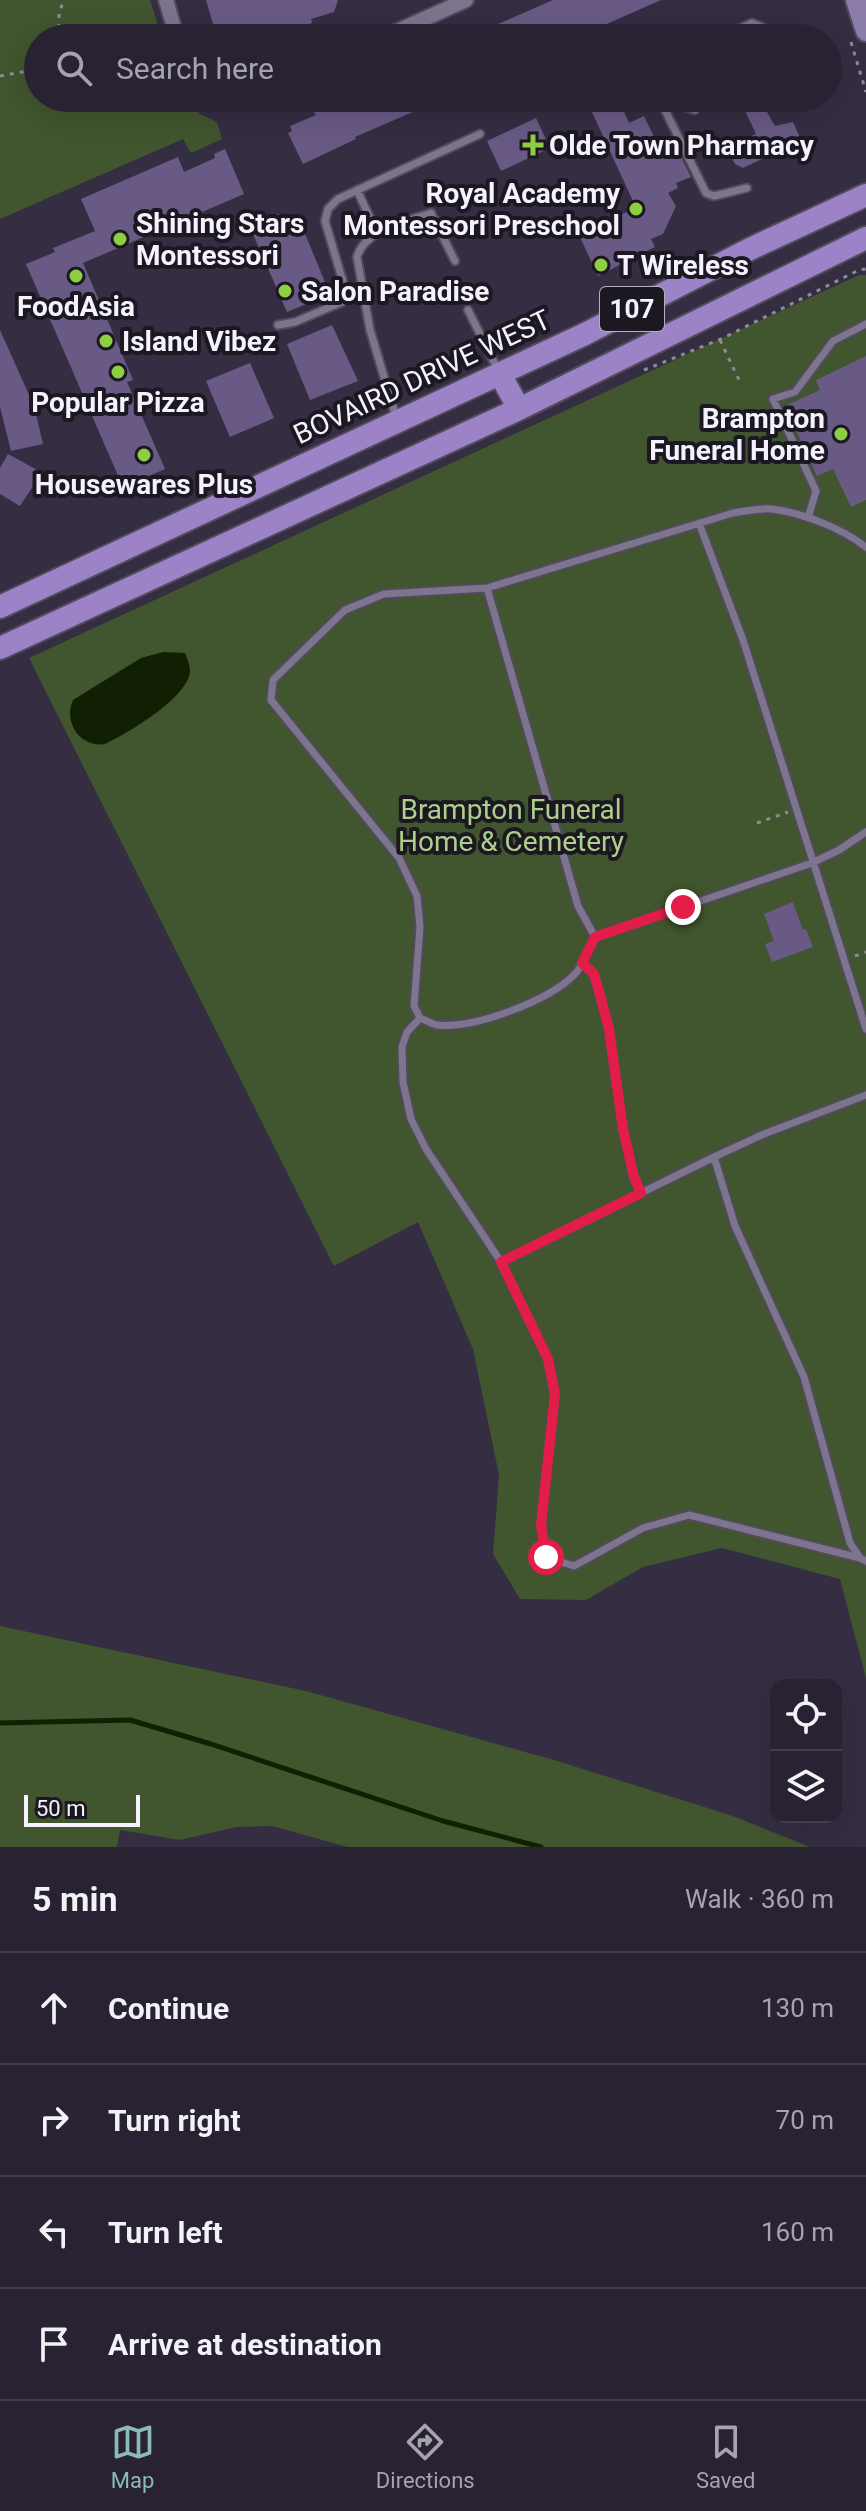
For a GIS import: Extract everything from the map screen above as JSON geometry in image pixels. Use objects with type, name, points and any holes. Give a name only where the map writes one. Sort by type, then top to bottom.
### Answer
[{"type":"main road","points":[[856,0],[858,35]]},
{"type":"main road","name":"BOVAIRD DRIVE WEST","points":[[0,607],[585,334],[750,249],[866,195]]},
{"type":"main road","name":"107","points":[[0,648],[519,409],[866,238]]},
{"type":"main road","points":[[822,258],[866,253]]},
{"type":"main road","points":[[500,374],[519,409]]},
{"type":"street","points":[[166,0],[173,24]]},
{"type":"street","points":[[413,24],[466,0]]},
{"type":"lane","points":[[667,112],[706,193],[714,196],[747,188]]},
{"type":"lane","points":[[278,325],[295,322],[342,302],[346,292],[325,221],[328,209],[338,199],[480,134]]},
{"type":"lane","points":[[357,190],[377,233]]},
{"type":"lane","points":[[397,422],[370,330],[357,257],[360,246],[377,233],[431,213],[455,261]]},
{"type":"lane","points":[[468,310],[500,374]]},
{"type":"lane","points":[[808,518],[816,491],[773,399],[791,395],[833,341],[866,324]]},
{"type":"lane","points":[[866,547],[854,538],[808,518],[771,509],[733,513],[487,588],[384,594],[345,610],[273,680],[271,700],[399,858],[417,896],[420,927],[414,1006],[420,1018],[435,1025],[495,1016],[530,1004],[554,991],[576,973],[595,937],[812,863],[866,832]]},
{"type":"lane","points":[[699,523],[743,640],[866,1029]]},
{"type":"lane","points":[[487,588],[578,906],[595,937]]},
{"type":"lane","points":[[582,963],[594,974],[609,1029],[623,1129],[634,1177],[641,1193]]},
{"type":"lane","points":[[420,1018],[407,1032],[402,1047],[403,1082],[411,1119],[426,1149],[501,1262],[548,1359],[555,1394],[541,1525],[546,1557],[574,1566],[643,1528],[689,1515],[863,1560]]},
{"type":"lane","points":[[501,1262],[764,1134],[866,1095]]},
{"type":"lane","points":[[714,1157],[735,1226],[804,1377],[850,1543],[863,1560]]},
{"type":"path","points":[[59,24],[64,0]]},
{"type":"path","points":[[858,35],[866,92]]},
{"type":"path","points":[[0,76],[24,72]]},
{"type":"path","points":[[720,340],[741,384]]},
{"type":"path","points":[[757,823],[796,810]]},
{"type":"green space","points":[[0,0],[150,0],[158,24],[24,24],[24,112],[198,112],[217,122],[222,139],[191,153],[183,139],[0,219]]},
{"type":"green space","name":"Brampton Funeral Home & Cemetery","points":[[859,275],[866,275],[866,1678],[840,1579],[722,1548],[643,1567],[586,1600],[520,1599],[493,1554],[499,1475],[473,1349],[418,1222],[334,1266],[29,658]]},
{"type":"green space","points":[[0,1626],[306,1691],[554,1760],[730,1815],[810,1847],[348,1847],[272,1826],[236,1827],[180,1840],[120,1830],[117,1847],[0,1847]]},
{"type":"shaded area","points":[[163,652],[185,653],[190,671],[179,692],[155,714],[105,744],[81,738],[70,717],[73,700],[141,658]]},
{"type":"building","points":[[206,0],[338,0],[334,12],[311,19],[310,24],[213,24]]},
{"type":"building","points":[[553,0],[661,0],[607,24],[498,24]]},
{"type":"building","points":[[314,112],[413,112],[303,164],[288,133],[292,131],[290,126],[316,115]]},
{"type":"building","points":[[592,112],[624,112],[629,123],[644,116],[661,151],[675,145],[691,177],[676,183],[678,188],[668,193],[676,206],[663,234],[651,239],[655,247],[598,276],[579,235],[629,211],[633,201]]},
{"type":"building","points":[[746,112],[767,112],[775,126],[793,122],[800,138],[794,144],[743,168],[735,164],[729,152],[732,145],[756,134]]},
{"type":"building","points":[[536,118],[550,148],[501,171],[487,141]]},
{"type":"building","points":[[225,149],[244,194],[83,263],[133,380],[127,382],[165,469],[123,487],[26,264],[55,252],[53,248],[95,231],[81,199],[178,157],[184,172],[215,158],[214,154]]},
{"type":"building","points":[[279,214],[300,222],[330,294],[287,312],[249,225]]},
{"type":"building","points":[[332,325],[358,381],[310,400],[287,344]]},
{"type":"building","points":[[0,330],[34,406],[43,444],[11,451],[0,407]]},
{"type":"building","name":"Brampton Funeral Home","points":[[866,356],[866,500],[851,507],[833,469],[817,476],[785,406],[820,390],[816,380]]},
{"type":"building","points":[[250,363],[274,418],[230,437],[206,381]]},
{"type":"building","points":[[8,454],[39,471],[36,475],[39,477],[20,506],[0,494],[0,468]]},
{"type":"building","points":[[793,902],[813,947],[772,962],[765,944],[774,941],[764,914]]},
{"type":"waterway","points":[[0,1723],[130,1720],[443,1821],[541,1847]]},
{"type":"place","name":"Olde Town Pharmacy","points":[[533,145]]},
{"type":"place","name":"Royal Academy Montessori Preschool","points":[[636,209]]},
{"type":"place","name":"Shining Stars Montessori","points":[[120,239]]},
{"type":"place","name":"T Wireless","points":[[601,265]]},
{"type":"place","name":"FoodAsia","points":[[76,276]]},
{"type":"place","name":"Salon Paradise","points":[[285,291]]},
{"type":"place","name":"Island Vibez","points":[[106,341]]},
{"type":"place","name":"Popular Pizza","points":[[118,372]]},
{"type":"place","name":"Brampton Funeral Home","points":[[841,434]]},
{"type":"place","name":"Housewares Plus","points":[[144,455]]},
{"type":"route","points":[[546,1557],[541,1525],[555,1394],[548,1359],[501,1262],[641,1193],[634,1177],[623,1129],[609,1029],[594,974],[582,963],[595,937],[683,907]]}]
